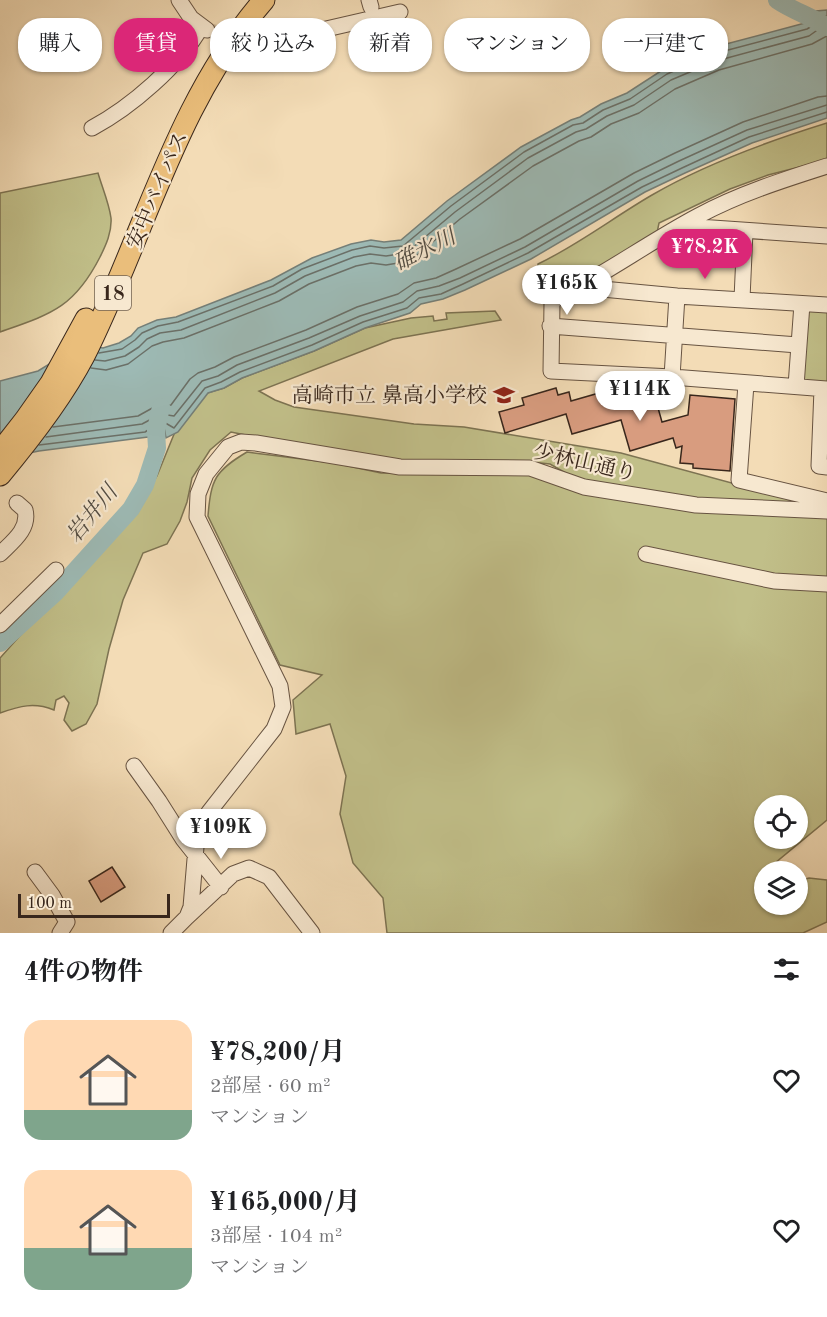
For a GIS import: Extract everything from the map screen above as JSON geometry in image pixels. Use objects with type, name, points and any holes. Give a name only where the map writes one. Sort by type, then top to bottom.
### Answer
[{"type":"highway","name":"安中バイパス","points":[[0,452],[51,383],[102,290],[156,152],[177,106],[198,68],[245,0]]},
{"type":"highway","name":"安中バイパス","points":[[0,474],[34,432],[83,357],[112,295],[174,146],[198,97],[217,64],[264,0]]},
{"type":"street","points":[[92,128],[118,111],[169,68],[204,29],[179,0]]},
{"type":"street","points":[[336,27],[400,12]]},
{"type":"street","points":[[827,166],[760,188],[688,221],[581,287],[554,300],[550,326],[551,371],[672,377],[825,389],[819,466],[827,466]]},
{"type":"street","points":[[688,221],[698,227],[827,236]]},
{"type":"street","points":[[742,299],[745,231]]},
{"type":"street","points":[[581,287],[677,296],[827,305]]},
{"type":"street","points":[[672,377],[677,296]]},
{"type":"street","points":[[796,386],[802,304]]},
{"type":"street","points":[[550,326],[798,345]]},
{"type":"street","points":[[746,384],[739,480],[827,501]]},
{"type":"street","name":"少林山通り","points":[[195,854],[197,836],[209,812],[274,729],[283,707],[280,686],[197,517],[198,494],[206,474],[228,447],[241,442],[256,443],[400,467],[530,468],[584,487],[696,505],[827,511]]},
{"type":"street","points":[[0,554],[19,535],[25,525],[27,516],[25,510],[16,503]]},
{"type":"street","points":[[646,554],[752,577],[816,585],[827,584]]},
{"type":"street","points":[[0,625],[56,570]]},
{"type":"street","points":[[134,766],[183,839],[221,887]]},
{"type":"street","points":[[187,917],[191,907],[195,854]]},
{"type":"street","points":[[171,933],[240,870],[249,868],[269,877],[312,933]]},
{"type":"street","points":[[35,872],[52,895],[67,922],[60,933]]},
{"type":"shaded area","points":[[827,123],[827,160],[768,175],[730,189],[659,223],[657,233],[554,297],[544,294],[537,279],[538,264],[672,184],[715,163]]},
{"type":"shaded area","points":[[98,173],[109,207],[111,223],[106,243],[90,274],[81,288],[59,307],[33,320],[0,332],[0,193]]},
{"type":"shaded area","points":[[811,309],[827,310],[827,385],[806,382],[803,379],[807,314]]},
{"type":"shaded area","points":[[495,311],[501,320],[393,339],[259,391],[294,407],[414,424],[464,427],[621,453],[820,507],[703,501],[578,480],[550,464],[398,462],[338,454],[231,432],[210,450],[192,478],[180,521],[167,544],[143,553],[123,600],[97,704],[86,724],[72,731],[64,720],[69,703],[64,696],[56,700],[54,710],[40,706],[27,706],[0,713],[0,658],[77,572],[128,521],[157,476],[179,422],[207,393],[314,351],[365,328],[411,318],[433,316],[434,321],[447,319],[446,313]]},
{"type":"shaded area","points":[[247,452],[334,463],[381,473],[527,474],[827,518],[827,820],[808,836],[808,795],[754,795],[754,849],[792,849],[777,861],[754,861],[754,915],[808,915],[809,878],[827,880],[827,922],[803,933],[387,933],[383,898],[353,863],[340,814],[346,776],[330,724],[296,734],[293,700],[322,675],[280,665],[208,516],[213,484],[228,465]]},
{"type":"water","name":"碓氷川","points":[[827,10],[827,118],[752,143],[645,192],[531,259],[465,290],[443,299],[421,304],[410,313],[365,328],[208,393],[178,432],[166,438],[164,427],[148,437],[39,451],[0,459],[0,381],[38,371],[82,344],[103,348],[119,343],[131,336],[138,328],[157,320],[176,317],[271,280],[312,258],[351,244],[371,240],[384,242],[401,240],[447,201],[521,147],[601,104],[627,93],[659,72],[728,72],[728,43],[805,23],[814,18],[816,11]]},
{"type":"building","points":[[556,388],[558,395],[569,392],[571,401],[606,391],[609,402],[653,390],[662,422],[688,415],[690,395],[735,399],[730,471],[693,468],[693,464],[680,463],[682,446],[676,448],[673,438],[630,451],[621,420],[572,434],[566,414],[505,433],[499,412],[524,405],[522,398]]},
{"type":"building","points":[[112,867],[125,887],[101,902],[89,881]]},
{"type":"waterway","points":[[777,0],[827,27]]},
{"type":"waterway","name":"岩井川","points":[[0,643],[56,592],[131,509],[145,485],[157,448],[156,430],[161,407]]},
{"type":"place","name":"高崎市立 鼻高小学校","points":[[504,395]]}]
